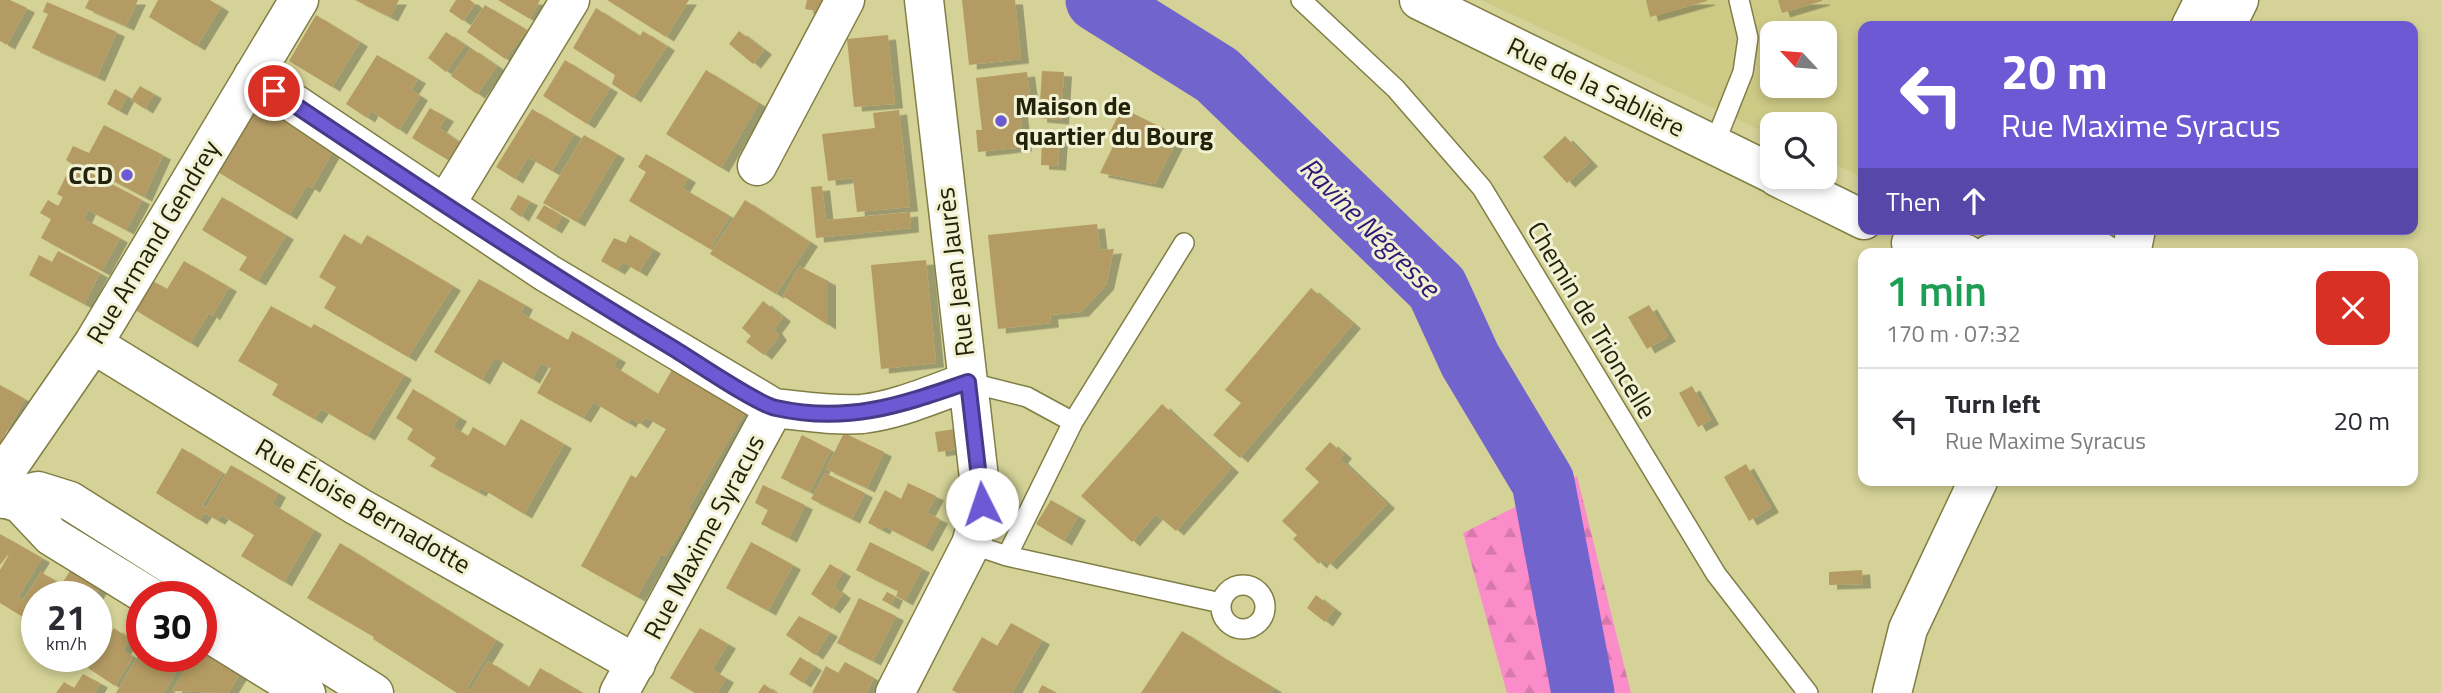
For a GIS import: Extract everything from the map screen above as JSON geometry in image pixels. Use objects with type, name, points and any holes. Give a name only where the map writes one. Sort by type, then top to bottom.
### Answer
[{"type":"street","name":"Rue Armand Gendrey","points":[[1,492],[299,0]]},
{"type":"street","points":[[446,205],[570,0]]},
{"type":"street","points":[[757,166],[845,0]]},
{"type":"street","name":"Rue Jean Jaurès","points":[[895,693],[971,544],[982,504],[924,0]]},
{"type":"street","name":"Rue de la Sablière","points":[[1419,0],[1760,168]]},
{"type":"street","points":[[2194,21],[2204,0]]},
{"type":"street","points":[[2228,21],[2239,0]]},
{"type":"street","points":[[253,76],[547,273],[774,408]]},
{"type":"street","name":"Rue de la Sablière","points":[[1801,189],[1858,217]]},
{"type":"street","points":[[1906,242],[1936,248]]},
{"type":"street","points":[[2028,248],[2045,243],[2084,242]]},
{"type":"street","name":"Rue Éloise Bernadotte","points":[[93,344],[357,506],[627,678]]},
{"type":"street","name":"Rue Maxime Syracus","points":[[627,678],[774,408],[835,415],[864,413],[892,408],[968,382]]},
{"type":"street","points":[[1892,693],[1908,629],[1978,486]]},
{"type":"street","points":[[1,492],[38,491],[70,501],[268,666],[306,693]]},
{"type":"street","points":[[1,492],[20,503],[51,536],[126,582]]},
{"type":"street","points":[[217,637],[268,666],[373,693]]},
{"type":"lane","name":"Chemin de Trioncelle","points":[[1301,0],[1396,89],[1482,188],[1716,575],[1808,693]]},
{"type":"lane","points":[[1714,145],[1743,72],[1748,38],[1739,0]]},
{"type":"lane","points":[[1007,556],[1073,422],[1184,243]]},
{"type":"lane","points":[[968,382],[1027,397],[1073,422]]},
{"type":"lane","points":[[971,544],[1007,556],[1221,603]]},
{"type":"shaded area","points":[[1481,0],[2200,0],[2190,21],[1858,21],[1858,175],[1837,166],[1837,112],[1760,112],[1760,130]]},
{"type":"green space","points":[[1577,476],[1631,693],[1507,693],[1463,533]]},
{"type":"building","points":[[0,0],[10,0],[27,8],[7,45],[0,41]]},
{"type":"building","points":[[89,0],[138,0],[126,26],[85,8]]},
{"type":"building","points":[[158,0],[210,0],[221,7],[197,46],[149,17]]},
{"type":"building","points":[[355,0],[399,0],[390,17]]},
{"type":"building","points":[[456,0],[470,0],[475,4],[463,21],[449,11]]},
{"type":"building","points":[[498,0],[540,0],[530,19]]},
{"type":"building","points":[[607,0],[689,0],[666,37]]},
{"type":"building","points":[[807,0],[825,0],[823,12],[805,9]]},
{"type":"building","points":[[962,0],[1015,0],[1021,59],[969,65]]},
{"type":"building","points":[[1646,0],[1707,0],[1707,1],[1650,17]]},
{"type":"building","points":[[1778,0],[1822,0],[1822,1],[1782,13]]},
{"type":"building","points":[[47,2],[117,32],[97,77],[32,48],[48,14],[43,12]]},
{"type":"building","points":[[485,5],[527,30],[505,59],[467,32]]},
{"type":"building","points":[[596,8],[640,36],[643,31],[667,46],[633,98],[612,84],[615,75],[573,48]]},
{"type":"building","points":[[316,15],[360,42],[332,87],[289,61]]},
{"type":"building","points":[[739,31],[764,50],[753,64],[729,44]]},
{"type":"building","points":[[446,32],[465,45],[446,72],[428,58]]},
{"type":"building","points":[[888,35],[895,104],[854,107],[847,39]]},
{"type":"building","points":[[471,48],[497,66],[477,94],[451,76]]},
{"type":"building","points":[[377,55],[418,79],[411,90],[420,96],[399,130],[371,111],[367,118],[346,104]]},
{"type":"building","points":[[565,60],[610,88],[587,124],[543,96]]},
{"type":"building","points":[[706,70],[759,103],[721,168],[666,134]]},
{"type":"building","points":[[1042,71],[1064,72],[1061,120],[1039,118]]},
{"type":"building","name":"Maison de quartier du Bourg","points":[[1027,72],[1032,110],[1020,112],[1024,147],[978,152],[976,130],[982,130],[976,78]]},
{"type":"building","points":[[140,86],[154,94],[145,109],[131,100]]},
{"type":"building","points":[[115,89],[127,96],[119,111],[107,104]]},
{"type":"building","points":[[262,98],[337,144],[312,188],[307,185],[289,215],[218,172]]},
{"type":"building","points":[[430,108],[446,117],[439,128],[459,142],[448,160],[412,138]]},
{"type":"building","points":[[1122,108],[1179,136],[1155,184],[1100,173],[1117,138],[1109,134]]},
{"type":"building","points":[[532,109],[574,134],[552,171],[528,157],[515,179],[496,167]]},
{"type":"building","points":[[899,110],[910,207],[857,212],[853,178],[828,181],[822,134],[875,128],[873,113]]},
{"type":"building","points":[[104,125],[163,155],[144,197],[83,165],[81,168],[142,200],[126,230],[88,210],[84,219],[120,238],[102,271],[41,238],[51,219],[40,213],[48,200],[58,206],[63,197],[57,194],[72,164],[66,160],[73,146],[89,153]]},
{"type":"building","points":[[584,135],[617,154],[577,222],[543,203]]},
{"type":"building","points":[[1565,136],[1590,162],[1567,183],[1543,157]]},
{"type":"building","points":[[1042,137],[1060,138],[1058,166],[1041,165]]},
{"type":"building","points":[[646,154],[688,178],[682,188],[730,216],[710,249],[629,201],[646,172],[638,167]]},
{"type":"building","points":[[822,186],[826,220],[910,212],[911,228],[816,238],[811,187]]},
{"type":"building","points":[[518,195],[530,201],[521,217],[510,209]]},
{"type":"building","points":[[222,197],[286,235],[258,281],[239,270],[247,257],[202,230]]},
{"type":"building","points":[[745,200],[810,242],[776,294],[710,254]]},
{"type":"building","points":[[544,205],[562,216],[554,229],[536,218]]},
{"type":"building","points":[[1097,224],[1100,250],[1114,249],[1106,285],[1081,312],[1050,315],[1051,323],[998,329],[988,235]]},
{"type":"building","points":[[344,234],[361,245],[367,235],[453,286],[408,357],[324,308],[336,287],[319,277]]},
{"type":"building","points":[[630,235],[653,249],[639,272],[623,262],[617,270],[601,261],[614,238],[626,243]]},
{"type":"building","points":[[58,251],[100,273],[84,304],[29,275],[39,255],[52,262]]},
{"type":"building","points":[[926,260],[936,363],[881,369],[871,265]]},
{"type":"building","points":[[184,261],[229,287],[212,316],[209,313],[190,343],[135,310],[153,281],[167,289]]},
{"type":"building","points":[[799,266],[828,281],[828,325],[783,296]]},
{"type":"building","points":[[479,279],[525,305],[521,313],[568,340],[572,331],[618,358],[613,366],[658,394],[673,368],[745,412],[688,509],[692,511],[687,521],[665,556],[661,554],[637,597],[581,566],[631,475],[636,478],[666,429],[645,417],[640,424],[631,418],[628,423],[593,402],[583,418],[537,393],[551,368],[541,363],[532,379],[495,357],[482,380],[434,352]]},
{"type":"building","points":[[1311,288],[1353,324],[1240,458],[1213,435],[1241,403],[1225,390]]},
{"type":"building","points":[[763,301],[783,317],[774,329],[779,336],[764,355],[746,342],[751,336],[742,328]]},
{"type":"building","points":[[1649,305],[1668,337],[1647,349],[1628,317]]},
{"type":"building","points":[[271,306],[311,328],[314,324],[404,375],[367,436],[321,409],[314,419],[272,395],[278,384],[238,361]]},
{"type":"building","points":[[0,385],[25,399],[0,444]]},
{"type":"building","points":[[1692,386],[1711,420],[1698,427],[1679,393]]},
{"type":"building","points":[[413,389],[459,417],[453,427],[468,436],[473,427],[505,446],[521,419],[564,444],[524,514],[481,488],[478,492],[430,466],[436,458],[407,439],[413,429],[396,418]]},
{"type":"building","points":[[1162,404],[1231,468],[1176,531],[1156,514],[1132,542],[1081,496]]},
{"type":"building","points":[[955,429],[959,449],[938,452],[935,432]]},
{"type":"building","points":[[844,433],[884,452],[867,488],[826,469]]},
{"type":"building","points":[[802,435],[831,450],[810,492],[781,478]]},
{"type":"building","points":[[1330,442],[1344,454],[1340,459],[1387,504],[1329,565],[1322,559],[1319,564],[1293,539],[1297,535],[1282,521],[1319,482],[1305,469]]},
{"type":"building","points":[[182,448],[223,473],[202,505],[206,508],[231,465],[278,493],[272,504],[314,530],[284,582],[241,556],[254,535],[221,515],[217,520],[204,513],[199,520],[156,493]]},
{"type":"building","points":[[1746,464],[1771,508],[1749,521],[1724,477]]},
{"type":"building","points":[[825,473],[865,493],[852,519],[811,499]]},
{"type":"building","points":[[908,483],[936,496],[927,513],[940,519],[925,547],[884,526],[882,530],[868,523],[885,490],[901,499]]},
{"type":"building","points":[[763,485],[805,505],[789,538],[761,524],[768,510],[755,503]]},
{"type":"building","points":[[1051,500],[1078,516],[1064,541],[1036,524]]},
{"type":"building","points":[[0,534],[42,558],[28,581],[21,581],[18,597],[21,599],[21,616],[0,603],[0,570],[11,551],[0,565]]},
{"type":"building","points":[[751,542],[793,565],[768,611],[726,588]]},
{"type":"building","points":[[870,542],[922,568],[905,601],[896,596],[898,591],[856,570]]},
{"type":"building","points":[[340,543],[496,640],[467,688],[470,691],[488,661],[529,687],[540,668],[583,693],[457,693],[373,639],[374,637],[307,598]]},
{"type":"building","points":[[830,564],[843,572],[834,587],[843,594],[832,609],[811,594]]},
{"type":"building","points":[[71,569],[90,581],[64,581]]},
{"type":"building","points":[[1862,570],[1863,584],[1829,585],[1829,572]]},
{"type":"building","points":[[41,572],[55,581],[35,581]]},
{"type":"building","points":[[887,592],[895,596],[891,605],[882,600]]},
{"type":"building","points":[[1316,595],[1334,609],[1325,622],[1307,608]]},
{"type":"building","points":[[859,598],[896,616],[873,661],[837,643]]},
{"type":"building","points":[[799,616],[830,632],[815,655],[786,635]]},
{"type":"building","points":[[1011,623],[1042,640],[1012,693],[957,693],[952,690],[982,637],[997,646]]},
{"type":"building","points":[[114,628],[126,636],[123,650],[126,652],[126,668],[115,686],[94,672],[112,672]]},
{"type":"building","points":[[700,628],[728,644],[712,670],[726,678],[717,693],[695,693],[670,678]]},
{"type":"building","points":[[1182,631],[1274,688],[1270,693],[1141,693]]},
{"type":"building","points":[[800,657],[814,666],[803,683],[789,674]]},
{"type":"building","points":[[217,658],[241,672],[228,693],[172,691],[184,672],[217,672]]},
{"type":"building","points":[[845,662],[874,678],[866,693],[812,693],[826,666],[838,673]]},
{"type":"building","points":[[128,672],[176,672],[164,693],[116,693]]},
{"type":"building","points":[[83,674],[100,683],[94,693],[56,693],[64,682],[74,688]]},
{"type":"building","points":[[764,684],[776,693],[758,693]]},
{"type":"building","points":[[1042,685],[1057,693],[1038,693]]},
{"type":"waterway","name":"Ravine Négresse","points":[[1097,0],[1217,75],[1437,288],[1470,360],[1543,482],[1583,693]]},
{"type":"place","name":"Maison de quartier du Bourg","points":[[1001,121]]},
{"type":"place","name":"CCD","points":[[127,175]]},
{"type":"route","points":[[274,91],[547,273],[774,408],[835,415],[864,413],[892,408],[968,382],[982,504]]}]
